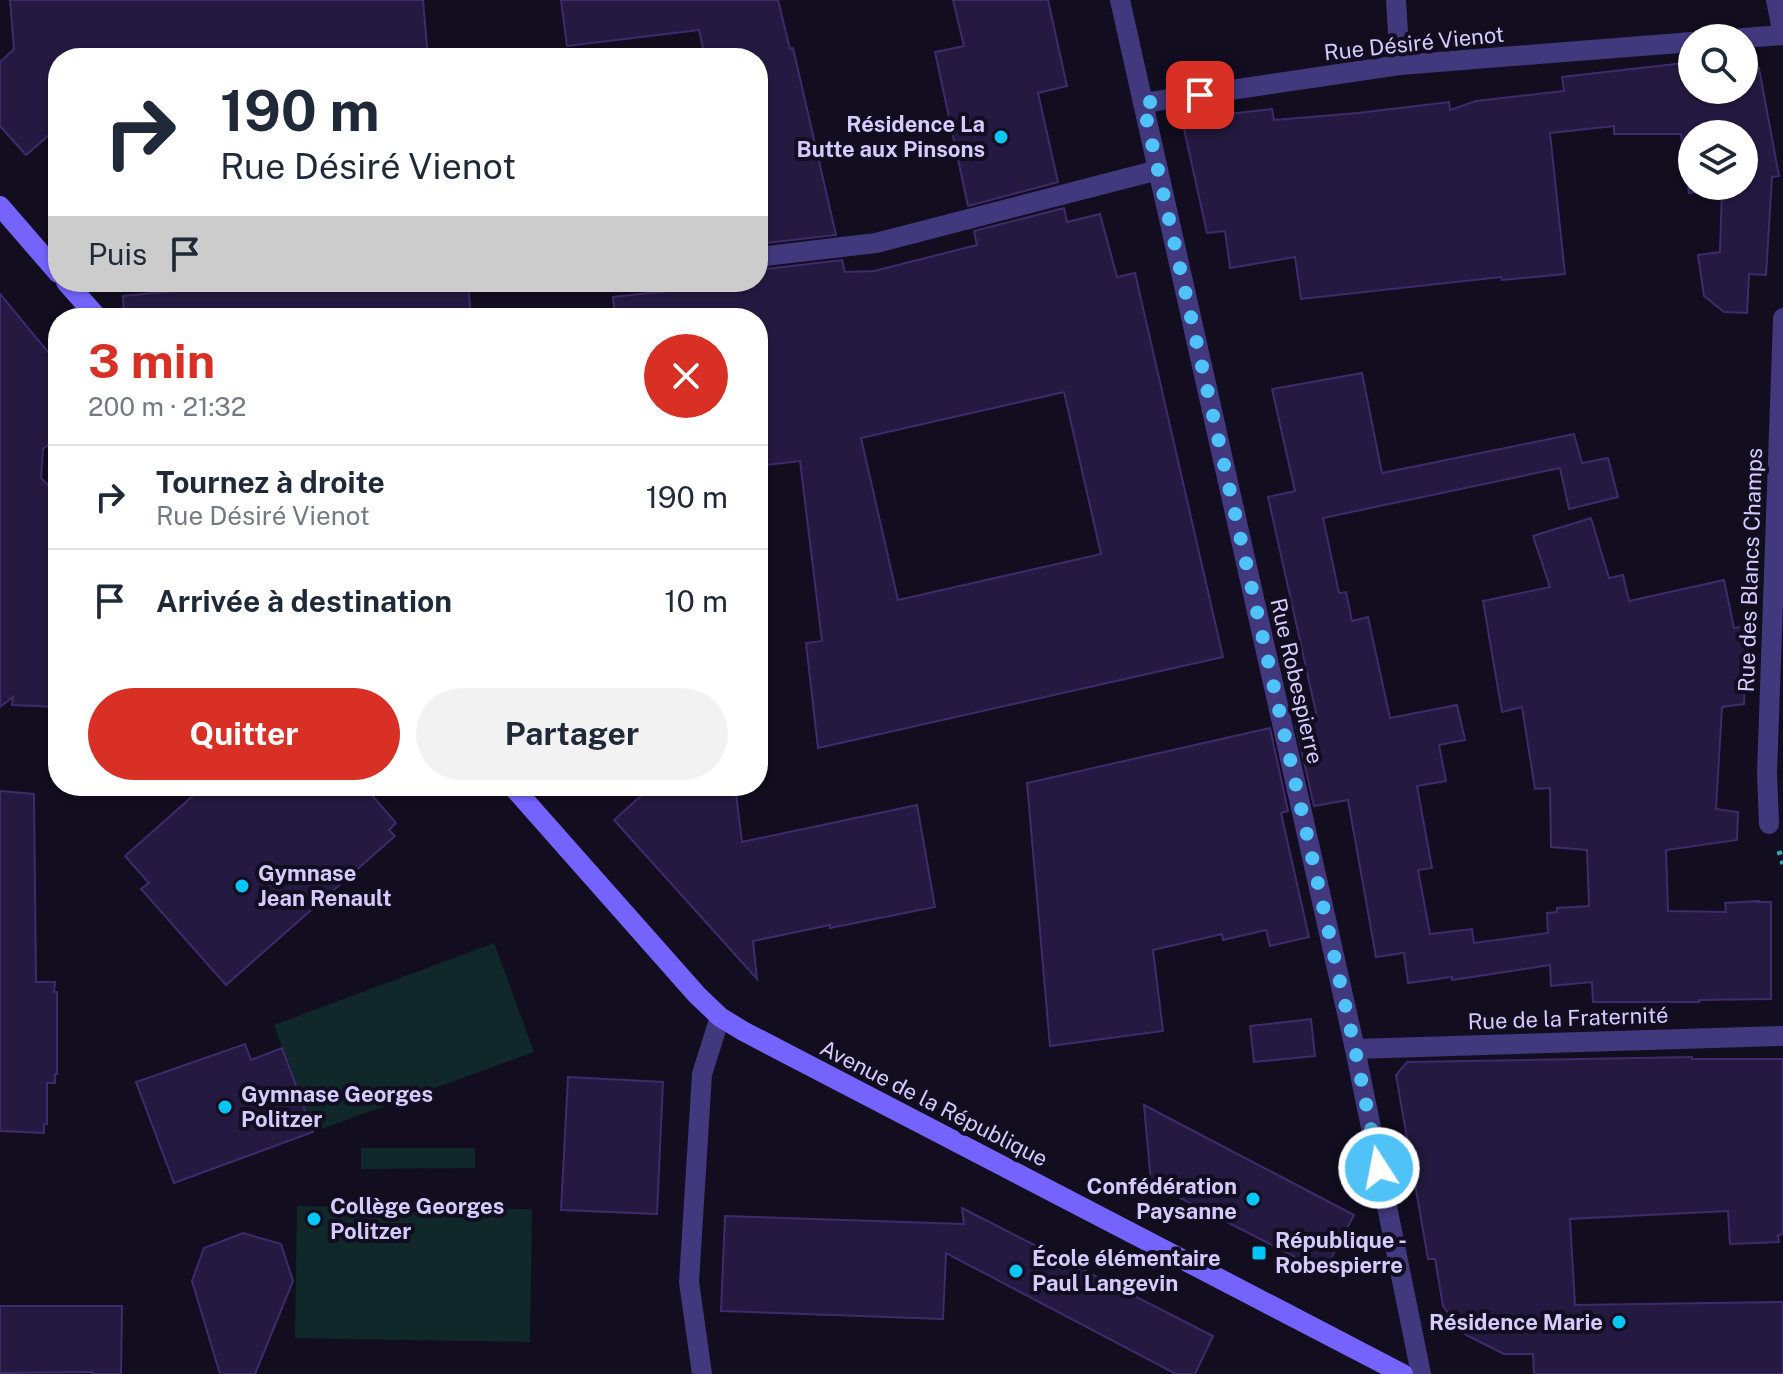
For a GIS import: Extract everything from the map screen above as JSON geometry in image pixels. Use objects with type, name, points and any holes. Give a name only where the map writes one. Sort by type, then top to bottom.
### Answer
[{"type":"main road","points":[[0,206],[48,261]]},
{"type":"main road","points":[[75,292],[89,308]]},
{"type":"main road","name":"Avenue de la République","points":[[521,796],[720,1017],[1403,1374]]},
{"type":"street","name":"Rue Robespierre","points":[[1120,0],[1355,1049],[1421,1374]]},
{"type":"street","points":[[1396,0],[1400,65]]},
{"type":"street","points":[[1758,37],[1783,35],[1776,0]]},
{"type":"street","name":"Rue Désiré Vienot","points":[[1143,103],[1400,65],[1678,43]]},
{"type":"street","points":[[768,256],[876,243],[1158,170]]},
{"type":"street","name":"Rue des Blancs Champs","points":[[1769,824],[1767,773],[1783,318]]},
{"type":"street","points":[[702,1374],[689,1282],[702,1074],[720,1017]]},
{"type":"street","name":"Rue de la Fraternité","points":[[1355,1049],[1783,1036]]},
{"type":"green space","points":[[494,943],[534,1052],[313,1132],[274,1025]]},
{"type":"green space","points":[[361,1148],[475,1148],[475,1168],[361,1169]]},
{"type":"green space","points":[[297,1206],[532,1209],[530,1342],[295,1338]]},
{"type":"building","points":[[10,0],[423,0],[427,48],[48,48],[48,136],[26,155],[0,126],[0,62],[14,49]]},
{"type":"building","points":[[561,0],[778,0],[790,49],[793,48],[836,235],[768,243],[768,48],[703,48],[699,30],[567,46]]},
{"type":"building","name":"Résidence La Butte aux Pinsons","points":[[953,0],[1048,0],[1067,86],[1038,93],[1058,182],[968,206],[935,52],[964,46]]},
{"type":"building","points":[[1678,64],[1678,104],[1758,104],[1759,68],[1779,176],[1772,177],[1766,275],[1749,274],[1747,313],[1724,312],[1704,296],[1698,255],[1720,252],[1722,200],[1758,200],[1758,120],[1678,120],[1678,134],[1614,134],[1614,126],[1550,133],[1565,274],[1502,280],[1501,277],[1301,299],[1295,257],[1230,268],[1225,231],[1207,233],[1184,129],[1194,118],[1272,109],[1274,120],[1449,102],[1450,110],[1476,101],[1564,91],[1562,77]]},
{"type":"building","points":[[1064,208],[1067,222],[1100,214],[1117,277],[1135,273],[1223,657],[818,748],[806,643],[822,641],[800,461],[768,465],[768,308],[614,308],[613,297],[659,292],[768,292],[768,269],[842,260],[845,272],[874,271],[977,245],[974,231]],"holes":[[[1064,392],[1101,554],[898,600],[861,438]]]},
{"type":"building","points":[[164,292],[469,292],[470,308],[124,308],[123,296]]},
{"type":"building","points":[[0,294],[48,352],[48,445],[43,449],[41,478],[48,485],[48,707],[12,705],[13,697],[0,707]]},
{"type":"building","points":[[1362,373],[1382,473],[1574,434],[1582,463],[1608,458],[1618,497],[1569,509],[1560,468],[1323,518],[1339,593],[1346,592],[1352,621],[1368,617],[1390,718],[1457,705],[1465,740],[1439,745],[1446,781],[1417,786],[1432,868],[1418,870],[1430,934],[1472,929],[1474,943],[1548,933],[1547,913],[1557,912],[1557,908],[1589,906],[1587,850],[1551,847],[1550,788],[1535,789],[1522,707],[1502,712],[1483,601],[1550,587],[1533,536],[1591,518],[1609,578],[1623,575],[1629,601],[1724,580],[1734,628],[1748,626],[1744,704],[1722,707],[1716,809],[1738,812],[1737,840],[1666,850],[1668,911],[1726,912],[1725,903],[1771,902],[1771,999],[1593,1002],[1592,982],[1551,986],[1550,965],[1452,980],[1452,977],[1408,983],[1404,953],[1376,957],[1348,800],[1314,806],[1295,722],[1317,717],[1268,497],[1295,491],[1272,389]]},
{"type":"building","points":[[1270,728],[1288,811],[1281,813],[1309,937],[1270,946],[1266,930],[1223,940],[1222,934],[1153,950],[1163,1031],[1050,1046],[1027,783]]},
{"type":"building","points":[[0,791],[34,794],[36,982],[55,982],[54,992],[57,992],[57,1074],[55,1083],[47,1083],[47,1124],[44,1124],[44,1133],[0,1131]]},
{"type":"building","name":"Gymnase Jean Renault","points":[[193,796],[373,796],[396,823],[389,830],[395,836],[226,985],[141,889],[149,883],[125,856]]},
{"type":"building","points":[[641,796],[736,796],[742,842],[917,805],[935,907],[753,941],[757,979],[614,820]]},
{"type":"building","points":[[1311,1019],[1315,1056],[1254,1062],[1250,1026]]},
{"type":"building","name":"Gymnase Georges Politzer","points":[[245,1044],[251,1060],[282,1048],[313,1132],[174,1183],[136,1082]]},
{"type":"building","points":[[1692,1057],[1783,1059],[1783,1234],[1778,1235],[1779,1242],[1730,1244],[1728,1211],[1570,1219],[1575,1305],[1783,1302],[1783,1374],[1534,1374],[1533,1354],[1504,1354],[1466,1335],[1443,1306],[1435,1259],[1428,1259],[1396,1075],[1407,1062]]},
{"type":"building","points":[[568,1077],[663,1082],[657,1214],[561,1210]]},
{"type":"building","name":"Confédération Paysanne","points":[[1144,1105],[1354,1215],[1324,1272],[1151,1183]]},
{"type":"building","points":[[962,1208],[1213,1336],[1195,1374],[1176,1374],[946,1253],[943,1319],[721,1311],[725,1216],[964,1224]]},
{"type":"building","points":[[243,1233],[281,1244],[293,1281],[255,1374],[220,1374],[192,1281],[204,1248]]},
{"type":"building","points":[[0,1306],[122,1306],[121,1374],[0,1373]]},
{"type":"place","name":"Résidence La Butte aux Pinsons","points":[[1001,137]]},
{"type":"place","name":"Gymnase Jean Renault","points":[[242,886]]},
{"type":"place","name":"Gymnase Georges Politzer","points":[[225,1107]]},
{"type":"place","name":"Confédération Paysanne","points":[[1253,1199]]},
{"type":"place","name":"Collège Georges Politzer","points":[[314,1219]]},
{"type":"place","name":"République - Robespierre","points":[[1259,1253]]},
{"type":"place","name":"École élémentaire Paul Langevin","points":[[1016,1271]]},
{"type":"place","name":"Résidence Marie","points":[[1619,1322]]},
{"type":"route","points":[[1200,95],[1143,103],[1379,1168]]}]
